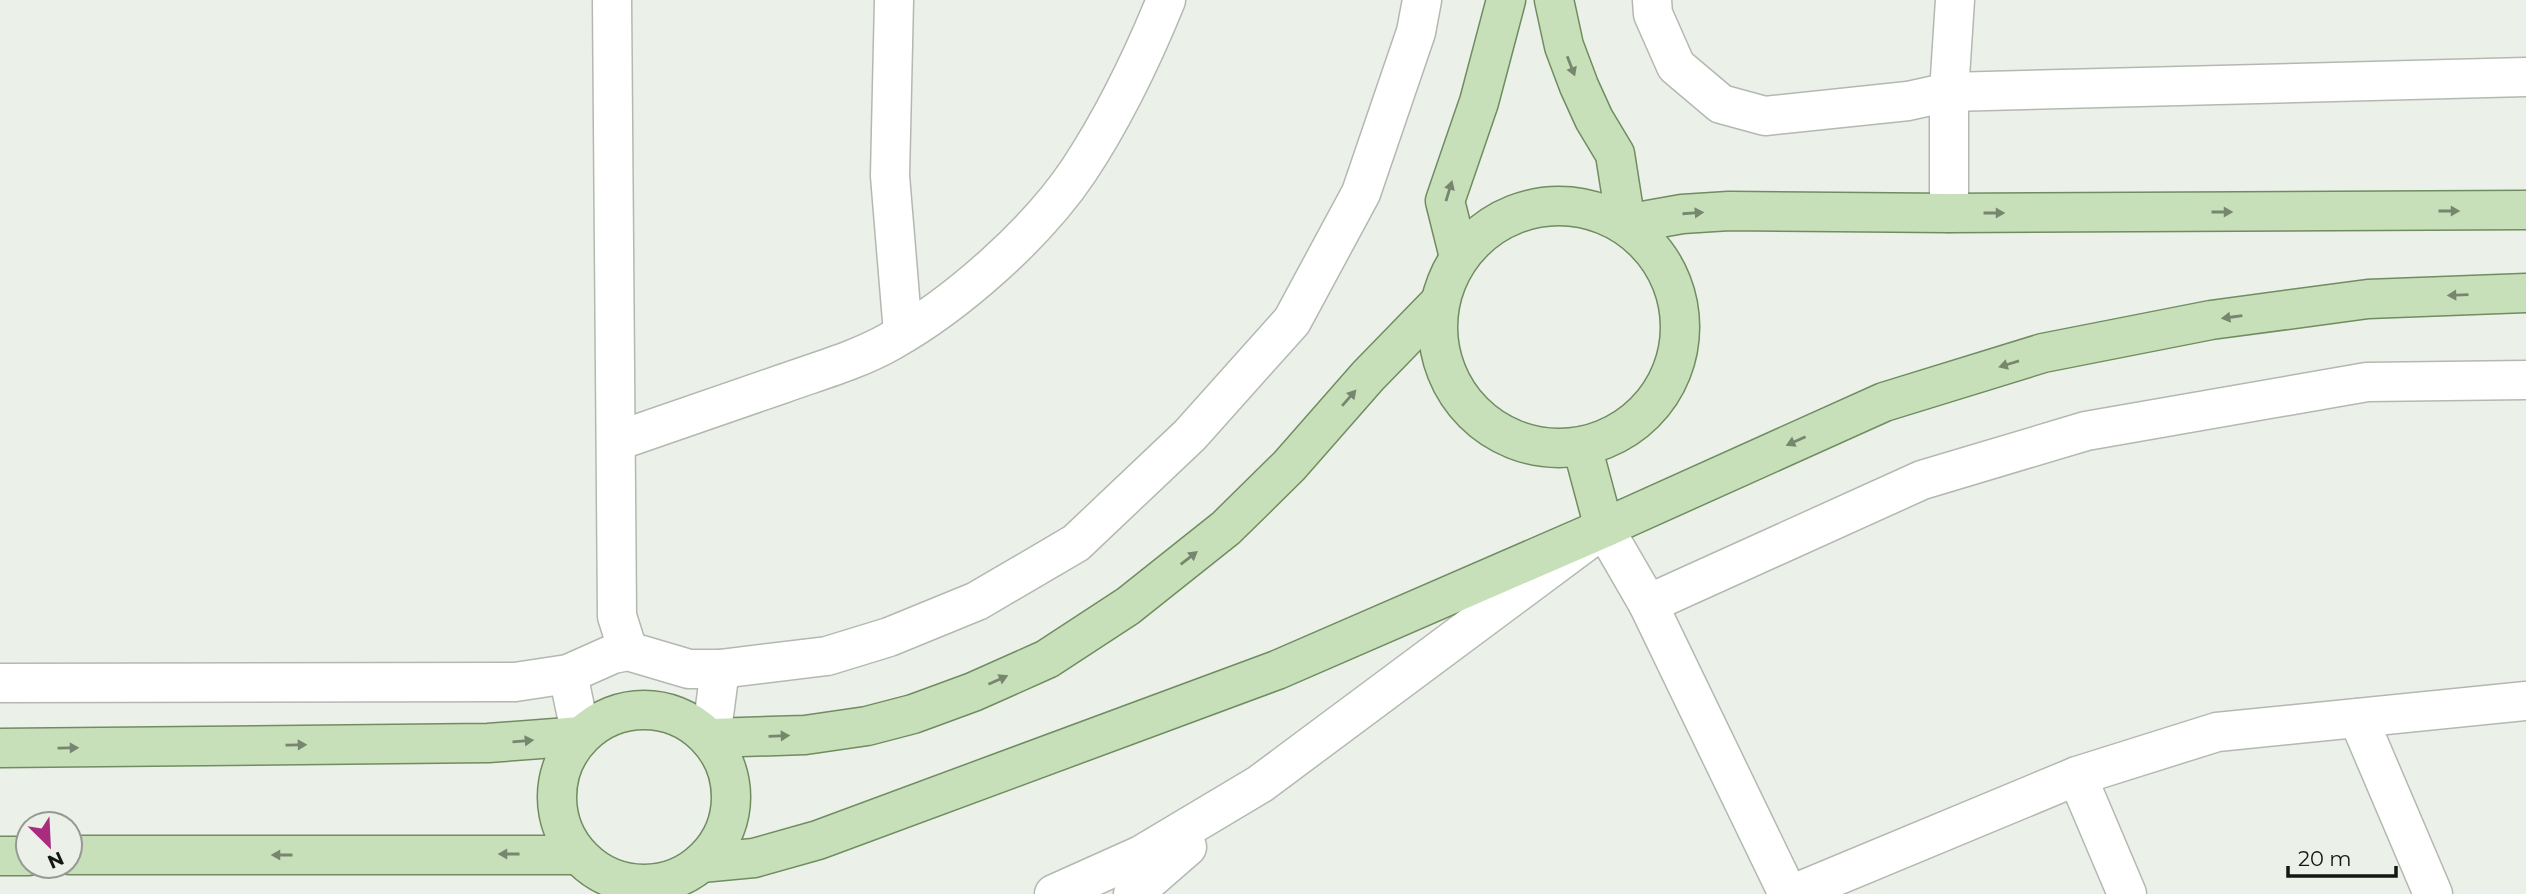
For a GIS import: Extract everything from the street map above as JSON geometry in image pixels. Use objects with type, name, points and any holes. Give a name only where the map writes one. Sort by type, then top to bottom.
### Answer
[{"type":"main road","points":[[1459,257],[1445,201],[1479,102],[1506,0]]},
{"type":"main road","points":[[1554,0],[1563,46],[1594,119],[1615,154],[1626,224]]},
{"type":"main road","points":[[1555,205],[1592,210],[1626,224],[1656,253],[1676,289],[1681,330],[1679,343],[1673,371],[1653,406],[1621,433],[1582,446],[1547,449],[1514,441],[1485,424],[1461,400],[1445,370],[1437,337],[1439,303],[1447,279],[1459,257],[1485,230],[1518,212],[1555,205]]},
{"type":"main road","points":[[1626,224],[1682,214],[1729,211],[1949,213],[2526,210]]},
{"type":"main road","points":[[701,863],[764,856],[809,843],[1251,680],[1604,528],[1884,402],[2043,353],[2211,320],[2368,299],[2526,293]]},
{"type":"main road","points":[[711,738],[804,736],[867,726],[913,714],[973,692],[1047,659],[1128,606],[1226,528],[1289,466],[1368,376],[1439,303]]},
{"type":"main road","points":[[1582,446],[1604,528]]},
{"type":"main road","points":[[634,709],[662,711],[688,720],[711,738],[724,761],[731,788],[729,816],[719,842],[701,863],[649,889],[597,872],[577,855],[558,820],[556,790],[563,761],[581,736],[605,718],[634,709]]},
{"type":"main road","points":[[0,748],[488,743],[581,736]]},
{"type":"main road","points":[[84,855],[577,855]]},
{"type":"street","points":[[612,0],[617,616],[628,651]]},
{"type":"street","points":[[894,0],[890,176],[903,333]]},
{"type":"street","points":[[617,442],[828,368],[890,342],[933,314],[986,272],[1042,216],[1077,172],[1111,117],[1152,36],[1166,0]]},
{"type":"street","points":[[0,683],[515,682],[568,674],[613,654],[628,651],[689,669],[720,669],[827,656],[889,637],[977,601],[1076,543],[1190,435],[1292,321],[1361,193],[1416,32],[1422,0]]},
{"type":"street","points":[[1652,0],[1653,14],[1676,66],[1721,104],[1765,116],[1908,101],[1949,92],[2526,77]]},
{"type":"street","points":[[1949,213],[1949,92],[1955,0]]},
{"type":"street","points":[[1648,604],[1922,480],[2087,431],[2367,382],[2526,380]]},
{"type":"street","points":[[1133,894],[1260,784],[1604,528],[1648,604],[1788,894]]},
{"type":"street","points":[[711,738],[720,669]]},
{"type":"street","points":[[568,674],[581,736]]},
{"type":"street","points":[[1793,894],[2077,776],[2217,732],[2526,701]]},
{"type":"street","points":[[2358,718],[2433,894]]},
{"type":"street","points":[[2077,776],[2127,894]]},
{"type":"street","points":[[1054,894],[1141,855],[1260,784]]}]
